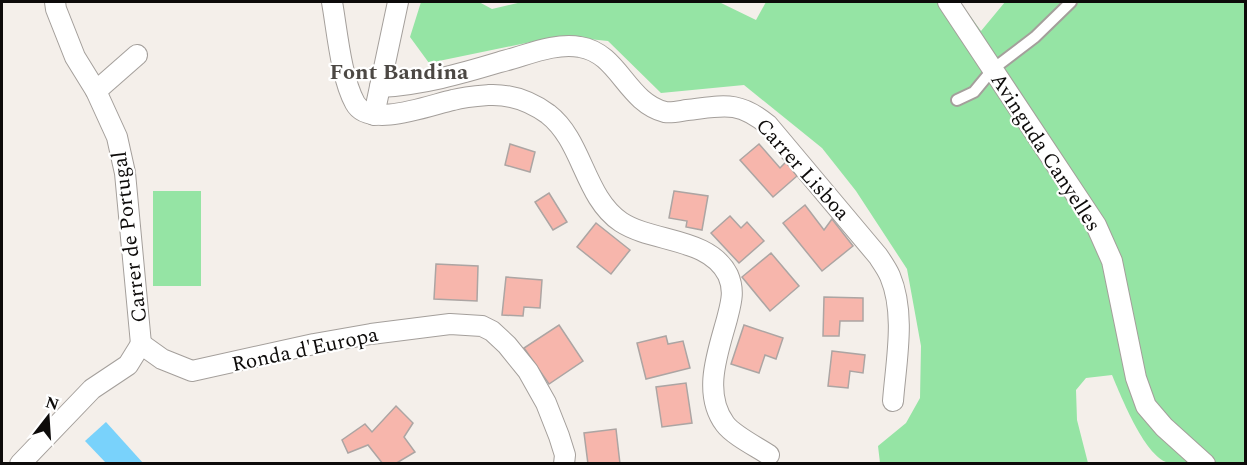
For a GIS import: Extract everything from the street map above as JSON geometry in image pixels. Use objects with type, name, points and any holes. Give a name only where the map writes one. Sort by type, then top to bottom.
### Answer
[{"type":"street","name":"Carrer de Portugal","points":[[55,2],[75,57],[96,91],[117,137],[125,173],[141,344]]},
{"type":"street","points":[[332,2],[347,84],[356,105],[363,112],[389,115],[455,99],[490,95],[527,100],[550,115],[565,134],[596,193],[619,220],[646,234],[699,249],[716,260],[727,274],[731,285],[732,301],[714,376],[714,403],[726,425],[770,455]]},
{"type":"street","points":[[374,115],[398,2]]},
{"type":"street","name":"Avinguda Canyelles","points":[[948,2],[1096,225],[1112,261],[1136,378],[1146,406],[1164,427],[1205,464]]},
{"type":"street","name":"Carrer Lisboa","points":[[380,87],[438,80],[553,48],[579,46],[599,52],[640,100],[652,108],[668,113],[732,106],[743,108],[757,115],[871,247],[890,276],[896,297],[899,331],[893,401]]},
{"type":"street","points":[[96,91],[137,55]]},
{"type":"street","name":"Ronda d'Europa","points":[[141,344],[162,359],[192,371],[371,334],[450,324],[482,326],[492,331],[507,345],[528,371],[546,404],[559,436],[565,455],[564,464]]},
{"type":"street","points":[[21,464],[92,389],[128,365],[141,344]]},
{"type":"lane","points":[[957,100],[974,92],[993,69],[1035,37],[1071,2]]},
{"type":"green space","points":[[421,2],[479,2],[492,9],[522,2],[719,2],[756,20],[766,2],[960,2],[981,31],[1005,2],[1245,2],[1245,463],[1179,464],[1161,459],[1152,451],[1135,426],[1112,375],[1086,378],[1076,390],[1077,420],[1088,463],[880,463],[878,446],[906,423],[920,398],[921,346],[907,269],[856,191],[822,148],[744,85],[661,93],[608,41],[560,36],[429,63],[410,37]]},
{"type":"green space","points":[[153,191],[201,191],[201,286],[153,286]]},
{"type":"water","points":[[106,422],[143,463],[106,463],[85,441]]},
{"type":"building","points":[[510,144],[535,152],[530,172],[505,165]]},
{"type":"building","points":[[759,144],[780,168],[786,162],[797,176],[773,197],[740,160]]},
{"type":"building","points":[[674,191],[708,196],[702,230],[686,227],[687,221],[669,218]]},
{"type":"building","points":[[549,193],[567,222],[553,230],[535,202]]},
{"type":"building","points":[[805,205],[824,230],[832,219],[853,246],[822,271],[783,223]]},
{"type":"building","points":[[730,216],[741,228],[747,222],[764,241],[739,263],[711,233]]},
{"type":"building","points":[[596,223],[630,250],[611,274],[577,247]]},
{"type":"building","points":[[771,253],[799,286],[770,311],[742,277]]},
{"type":"building","points":[[436,264],[478,266],[477,301],[434,299]]},
{"type":"building","points":[[506,277],[542,280],[540,308],[524,307],[523,316],[502,315]]},
{"type":"building","points":[[824,297],[863,298],[863,321],[840,321],[839,336],[823,336]]},
{"type":"building","points":[[559,325],[583,361],[549,384],[524,348]]},
{"type":"building","points":[[744,325],[783,338],[776,359],[765,355],[759,373],[731,364]]},
{"type":"building","points":[[666,336],[668,344],[683,341],[690,368],[646,379],[637,343]]},
{"type":"building","points":[[832,351],[865,355],[863,373],[850,371],[848,388],[828,386]]},
{"type":"building","points":[[686,383],[692,423],[662,427],[656,387]]},
{"type":"building","points":[[396,406],[413,423],[404,437],[415,452],[395,464],[383,464],[368,445],[348,453],[342,440],[365,424],[372,432]]},
{"type":"building","points":[[616,429],[620,464],[588,464],[584,433]]},
{"type":"district","name":"Font Bandina","points":[[399,71]]}]
